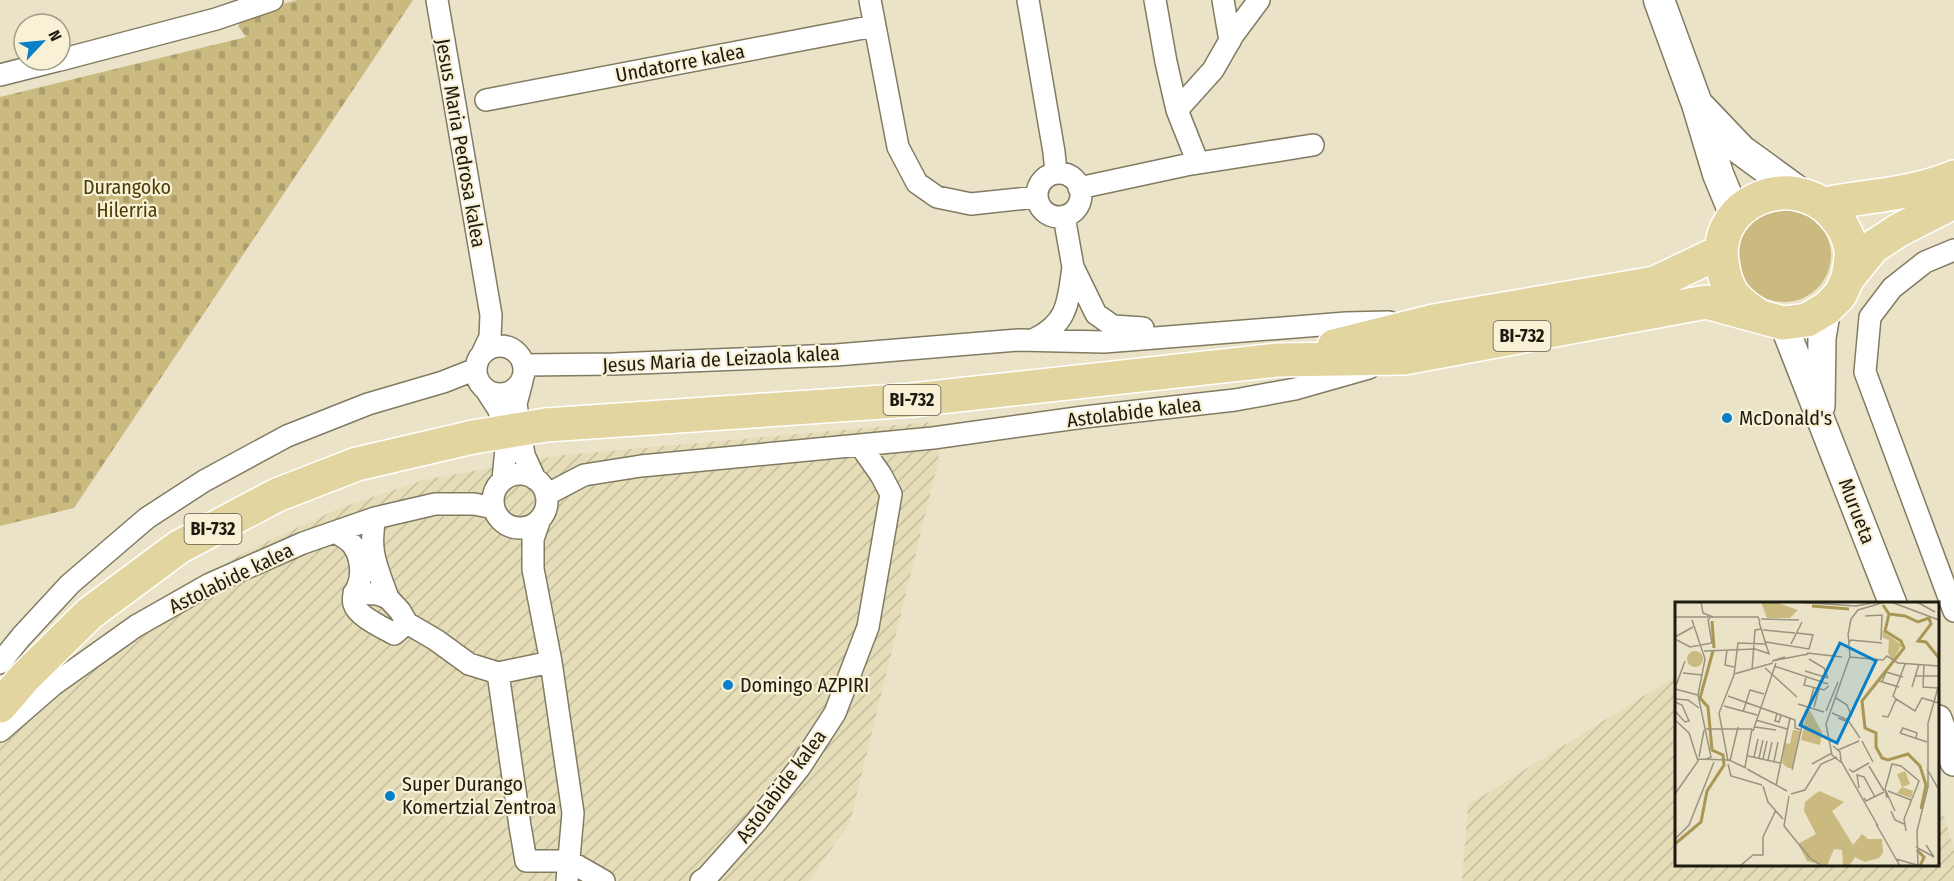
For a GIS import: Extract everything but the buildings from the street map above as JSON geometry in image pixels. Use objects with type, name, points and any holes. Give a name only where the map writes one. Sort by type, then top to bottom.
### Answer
[{"type":"main road","points":[[1659,0],[1697,104],[1718,174],[1735,215]]},
{"type":"main road","points":[[1697,104],[1741,150],[1812,199]]},
{"type":"main road","points":[[1773,321],[1739,303],[1724,279],[1720,252],[1725,232],[1735,215],[1753,200],[1776,192],[1812,199],[1896,194],[1954,177]]},
{"type":"main road","name":"BI-732","points":[[1812,199],[1843,225],[1851,251],[1848,278]]},
{"type":"main road","name":"BI-732","points":[[0,706],[25,677],[90,613],[179,547],[277,495],[357,464],[473,436],[546,425],[912,400],[1277,360],[1404,358],[1706,302],[1773,321],[1807,320],[1827,308],[1840,294],[1848,278],[1873,247],[1899,230],[1954,202]]},
{"type":"main road","name":"BI-732","points":[[1277,360],[1434,321],[1655,283],[1720,252]]},
{"type":"street","points":[[72,57],[216,19],[272,0]]},
{"type":"street","name":"Jesus Maria Pedrosa kalea","points":[[437,0],[486,287]]},
{"type":"street","points":[[870,0],[898,147],[917,183],[937,197],[971,204],[1037,197]]},
{"type":"street","points":[[1028,0],[1056,173]]},
{"type":"street","points":[[1155,0],[1176,110],[1198,164]]},
{"type":"street","points":[[1222,0],[1230,41]]},
{"type":"street","points":[[1176,110],[1213,70],[1259,0]]},
{"type":"street","name":"Undatorre kalea","points":[[486,100],[874,26]]},
{"type":"street","points":[[1079,188],[1198,164],[1313,145]]},
{"type":"street","points":[[1056,173],[1071,177],[1079,188],[1081,197],[1078,206],[1072,213],[1064,216],[1055,217],[1046,213],[1037,197],[1039,186],[1046,177],[1056,173]]},
{"type":"street","points":[[1064,216],[1073,267],[1096,314],[1113,326],[1209,327],[1224,333]]},
{"type":"street","points":[[1954,250],[1924,262],[1892,288],[1870,317],[1864,372],[1954,611]]},
{"type":"street","points":[[1035,339],[1048,333],[1061,319],[1068,306],[1073,267]]},
{"type":"street","points":[[486,287],[492,324],[488,343],[479,361],[477,377],[499,410],[506,465],[503,480],[494,493],[498,515],[533,569]]},
{"type":"street","points":[[486,287],[497,326],[520,365],[516,404],[524,455],[540,487],[544,512],[533,539],[533,569],[551,662],[573,813],[568,871]]},
{"type":"street","name":"Murueta","points":[[1821,419],[1822,338],[1827,308]]},
{"type":"street","name":"Jesus Maria de Leizaola kalea","points":[[520,365],[613,364],[836,355],[1035,339],[1104,342],[1346,323],[1434,321]]},
{"type":"street","name":"Murueta","points":[[1773,321],[1821,419],[1893,602]]},
{"type":"street","points":[[0,663],[70,584],[147,518],[204,480],[286,436],[368,404],[443,382],[479,361],[489,349],[504,346],[520,365],[517,388],[502,394],[494,394],[486,390]]},
{"type":"street","name":"Astolabide kalea","points":[[540,487],[584,475],[618,470],[933,438],[1084,417],[1235,400],[1295,389],[1404,358]]},
{"type":"street","name":"Astolabide kalea","points":[[701,881],[757,821],[800,767],[835,713],[868,627],[891,494],[860,445]]},
{"type":"street","points":[[503,480],[518,474],[527,475],[540,487]]},
{"type":"street","name":"Astolabide kalea","points":[[0,731],[52,685],[136,626],[210,584],[303,543],[375,518],[435,504],[474,504],[498,515]]},
{"type":"street","points":[[498,515],[510,526],[526,528],[540,519]]},
{"type":"street","points":[[375,518],[371,545],[375,563],[388,598],[408,623],[469,664],[498,673],[551,662]]},
{"type":"street","points":[[335,532],[351,543],[357,552],[360,566],[359,584],[354,593],[354,605],[362,614],[394,634],[408,623]]},
{"type":"street","points":[[354,593],[377,594],[388,598]]},
{"type":"street","points":[[498,673],[526,861],[604,881]]},
{"type":"street","points":[[1939,722],[1954,762]]},
{"type":"shaded area","points":[[931,422],[939,458],[850,822],[809,881],[0,881],[0,743],[61,667],[155,605],[247,551],[340,508],[424,480],[555,456]]},
{"type":"shaded area","points":[[1675,677],[1675,866],[1939,866],[1939,803],[1954,848],[1954,881],[1462,881],[1468,805]]},
{"type":"green space","name":"Durangoko Hilerria","points":[[297,0],[413,0],[74,508],[0,526],[0,97],[246,37],[238,26],[245,15]]},
{"type":"green space","points":[[1784,208],[1802,212],[1817,222],[1827,237],[1831,255],[1827,273],[1817,288],[1802,298],[1784,302],[1766,298],[1751,288],[1741,273],[1737,255],[1741,237],[1751,222],[1766,212]]},
{"type":"place","name":"McDonald's","points":[[1727,418]]},
{"type":"place","name":"Domingo AZPIRI","points":[[728,685]]},
{"type":"place","name":"Super Durango Komertzial Zentroa","points":[[390,796]]}]
